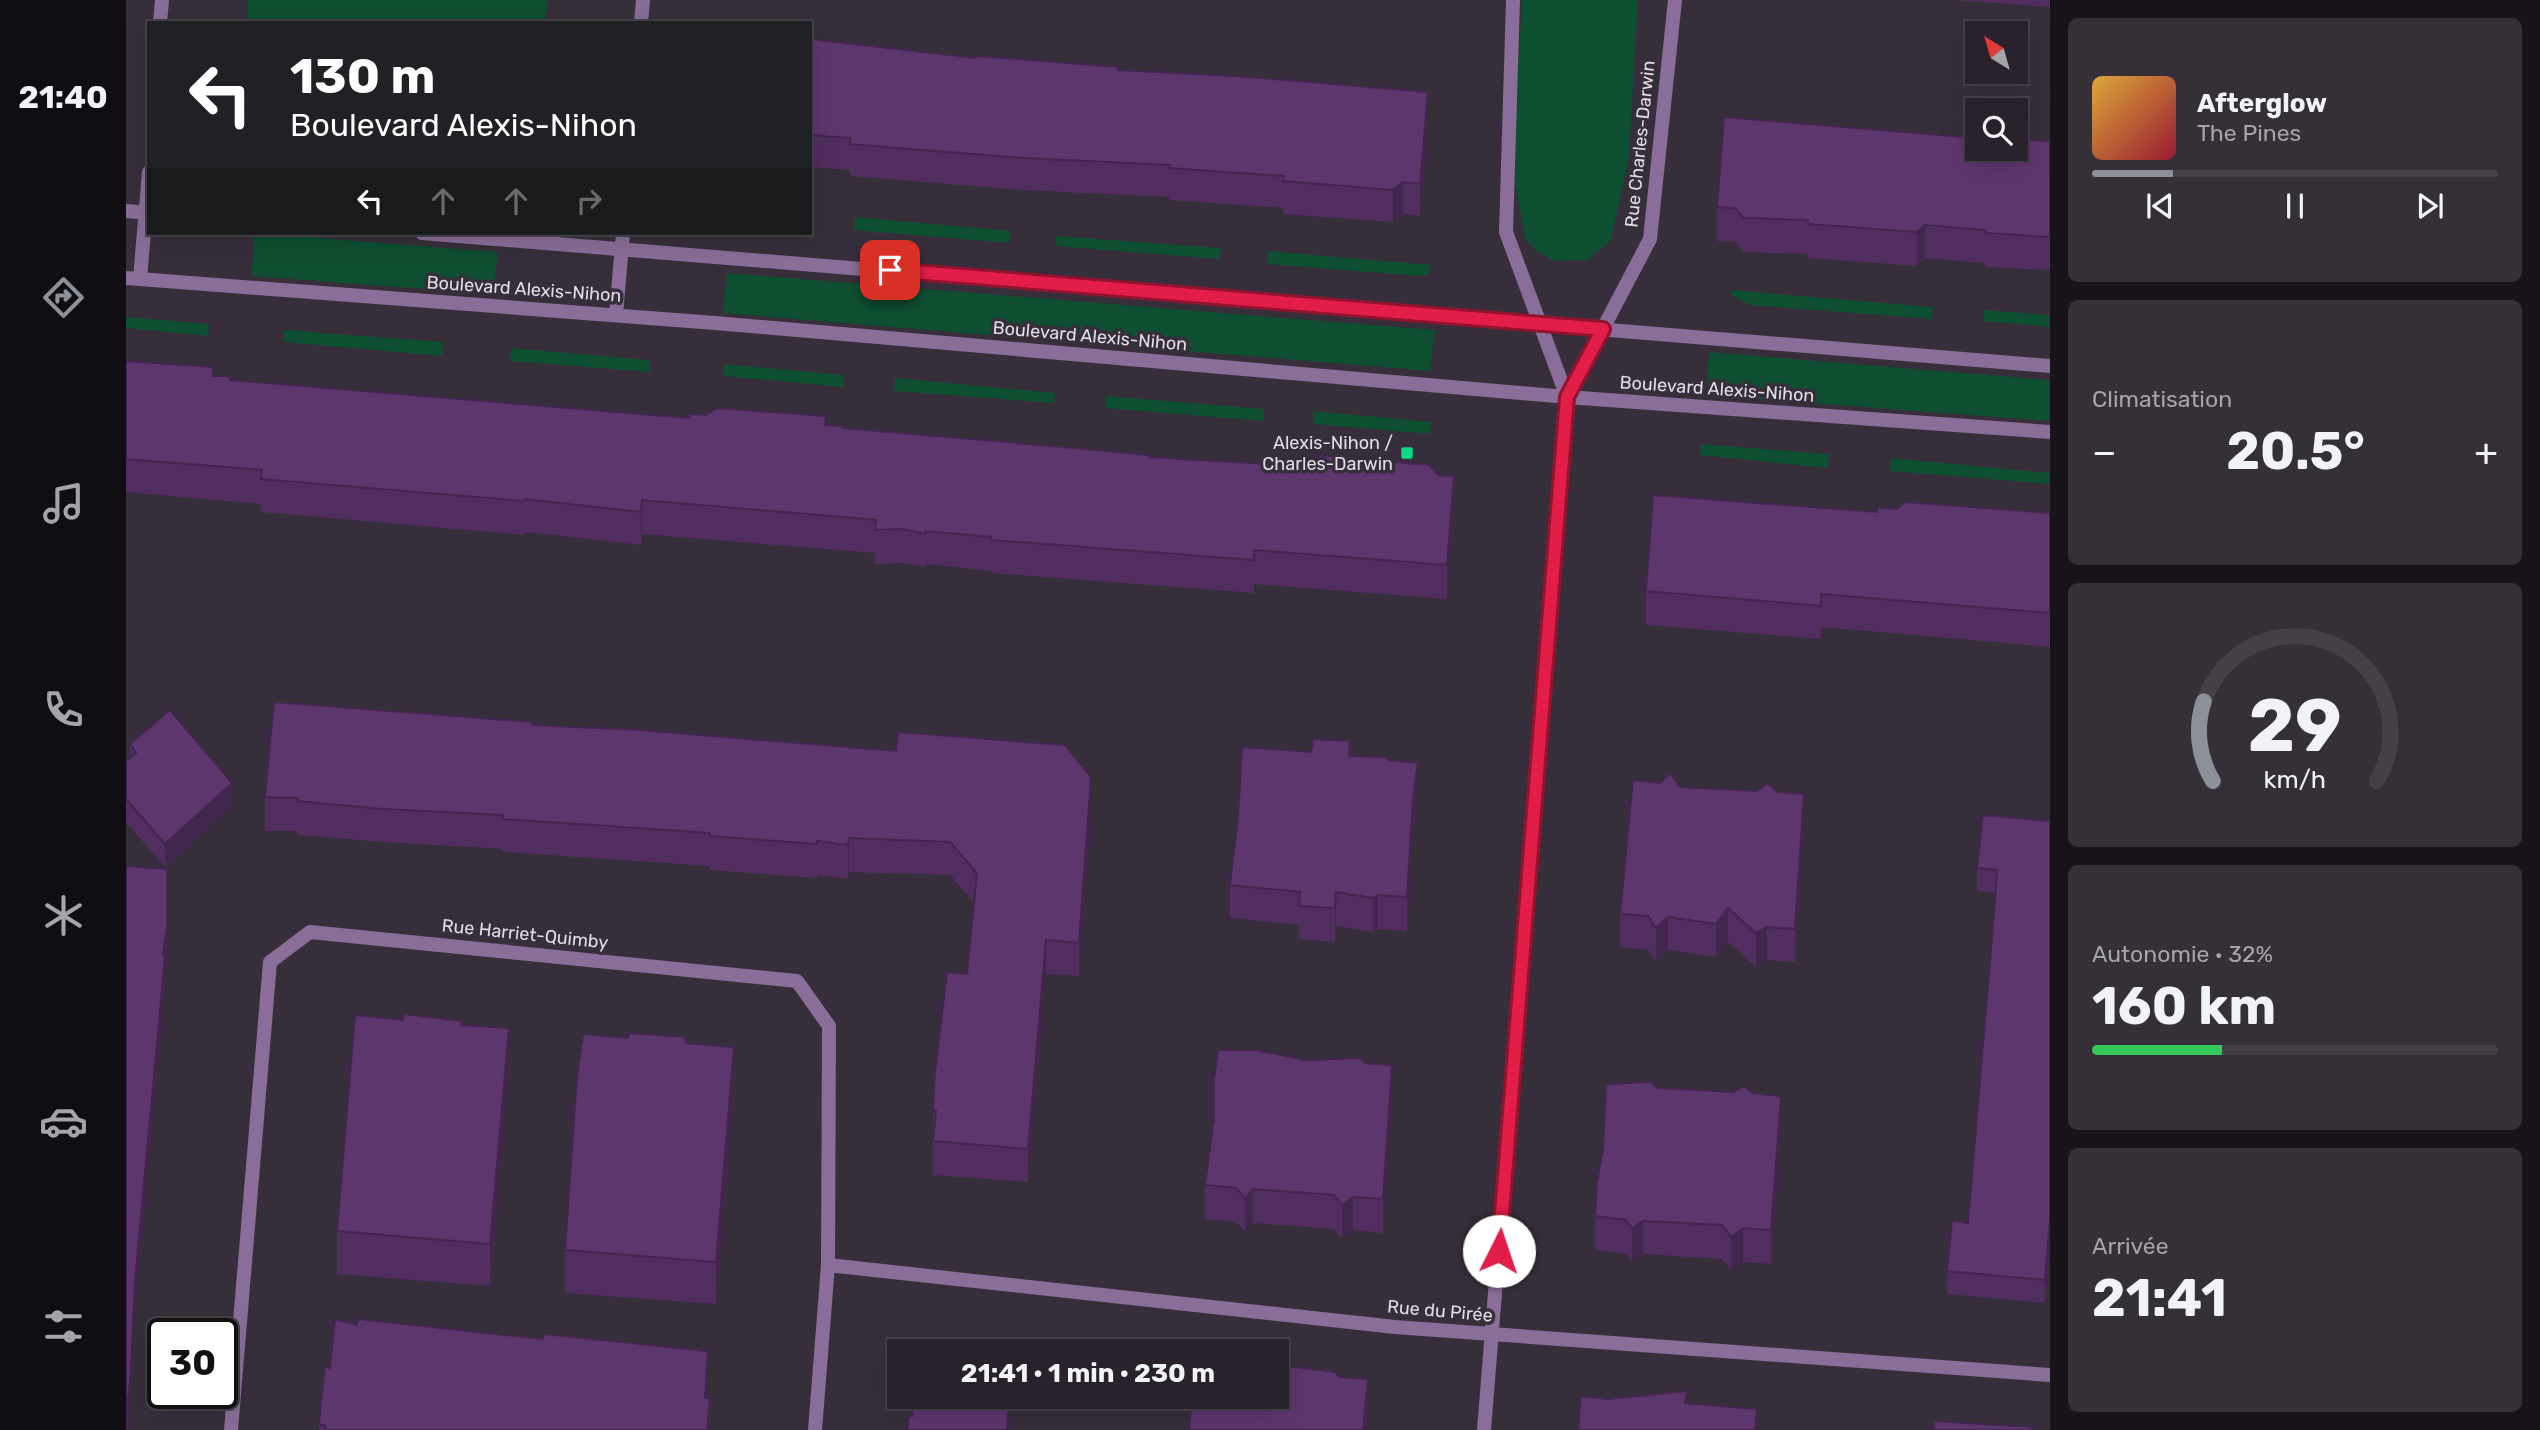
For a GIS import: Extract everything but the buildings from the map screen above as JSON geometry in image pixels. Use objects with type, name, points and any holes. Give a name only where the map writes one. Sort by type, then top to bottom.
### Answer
[{"type":"street","points":[[160,21],[162,0]]},
{"type":"street","points":[[641,21],[643,0]]},
{"type":"street","name":"Rue Charles-Darwin","points":[[1513,0],[1505,226],[1567,397]]},
{"type":"street","name":"Rue Charles-Darwin","points":[[1485,1430],[1567,397],[1650,239],[1675,0]]},
{"type":"street","points":[[126,211],[147,213],[133,278]]},
{"type":"street","points":[[479,235],[623,240],[1540,324],[2050,366]]},
{"type":"street","points":[[616,315],[623,240]]},
{"type":"street","name":"Boulevard Alexis-Nihon","points":[[133,278],[616,315],[1567,397],[2050,432]]},
{"type":"street","name":"Rue Harriet-Quimby","points":[[231,1430],[270,962],[310,932],[797,981],[829,1026],[828,1265],[815,1430]]},
{"type":"street","name":"Rue du Pirée","points":[[828,1265],[1395,1327],[2050,1375]]},
{"type":"green space","points":[[248,0],[548,0],[545,21],[247,21]]},
{"type":"green space","points":[[1522,0],[1638,0],[1629,157],[1611,240],[1588,260],[1555,261],[1536,251],[1525,238],[1512,167]]},
{"type":"green space","points":[[855,217],[1011,231],[1010,243],[854,230]]},
{"type":"green space","points":[[254,235],[498,252],[493,294],[252,276]]},
{"type":"green space","points":[[1056,236],[1221,248],[1219,259],[1056,246]]},
{"type":"green space","points":[[1268,251],[1431,265],[1429,274],[1420,276],[1267,264]]},
{"type":"green space","points":[[727,273],[1435,330],[1430,371],[723,313]]},
{"type":"green space","points":[[1732,290],[1933,307],[1932,319],[1750,305],[1731,295]]},
{"type":"green space","points":[[1984,310],[2050,315],[2050,327],[1983,321]]},
{"type":"green space","points":[[126,317],[209,324],[208,336],[126,328]]},
{"type":"green space","points":[[284,330],[443,342],[442,356],[283,342]]},
{"type":"green space","points":[[511,348],[650,360],[650,372],[510,361]]},
{"type":"green space","points":[[1709,352],[2050,380],[2050,421],[1706,395]]},
{"type":"green space","points":[[724,364],[844,375],[843,387],[723,376]]},
{"type":"green space","points":[[895,378],[1055,393],[1054,403],[894,391]]},
{"type":"green space","points":[[1106,396],[1264,409],[1263,421],[1105,408]]},
{"type":"green space","points":[[1313,411],[1431,422],[1430,434],[1313,424]]},
{"type":"green space","points":[[1701,444],[1829,454],[1828,468],[1700,455]]},
{"type":"green space","points":[[1891,458],[2050,473],[2050,484],[1890,471]]},
{"type":"place","name":"Alexis-Nihon / Charles-Darwin","points":[[1407,453]]},
{"type":"route","points":[[890,270],[1603,329],[1567,397],[1499,1251]]}]
